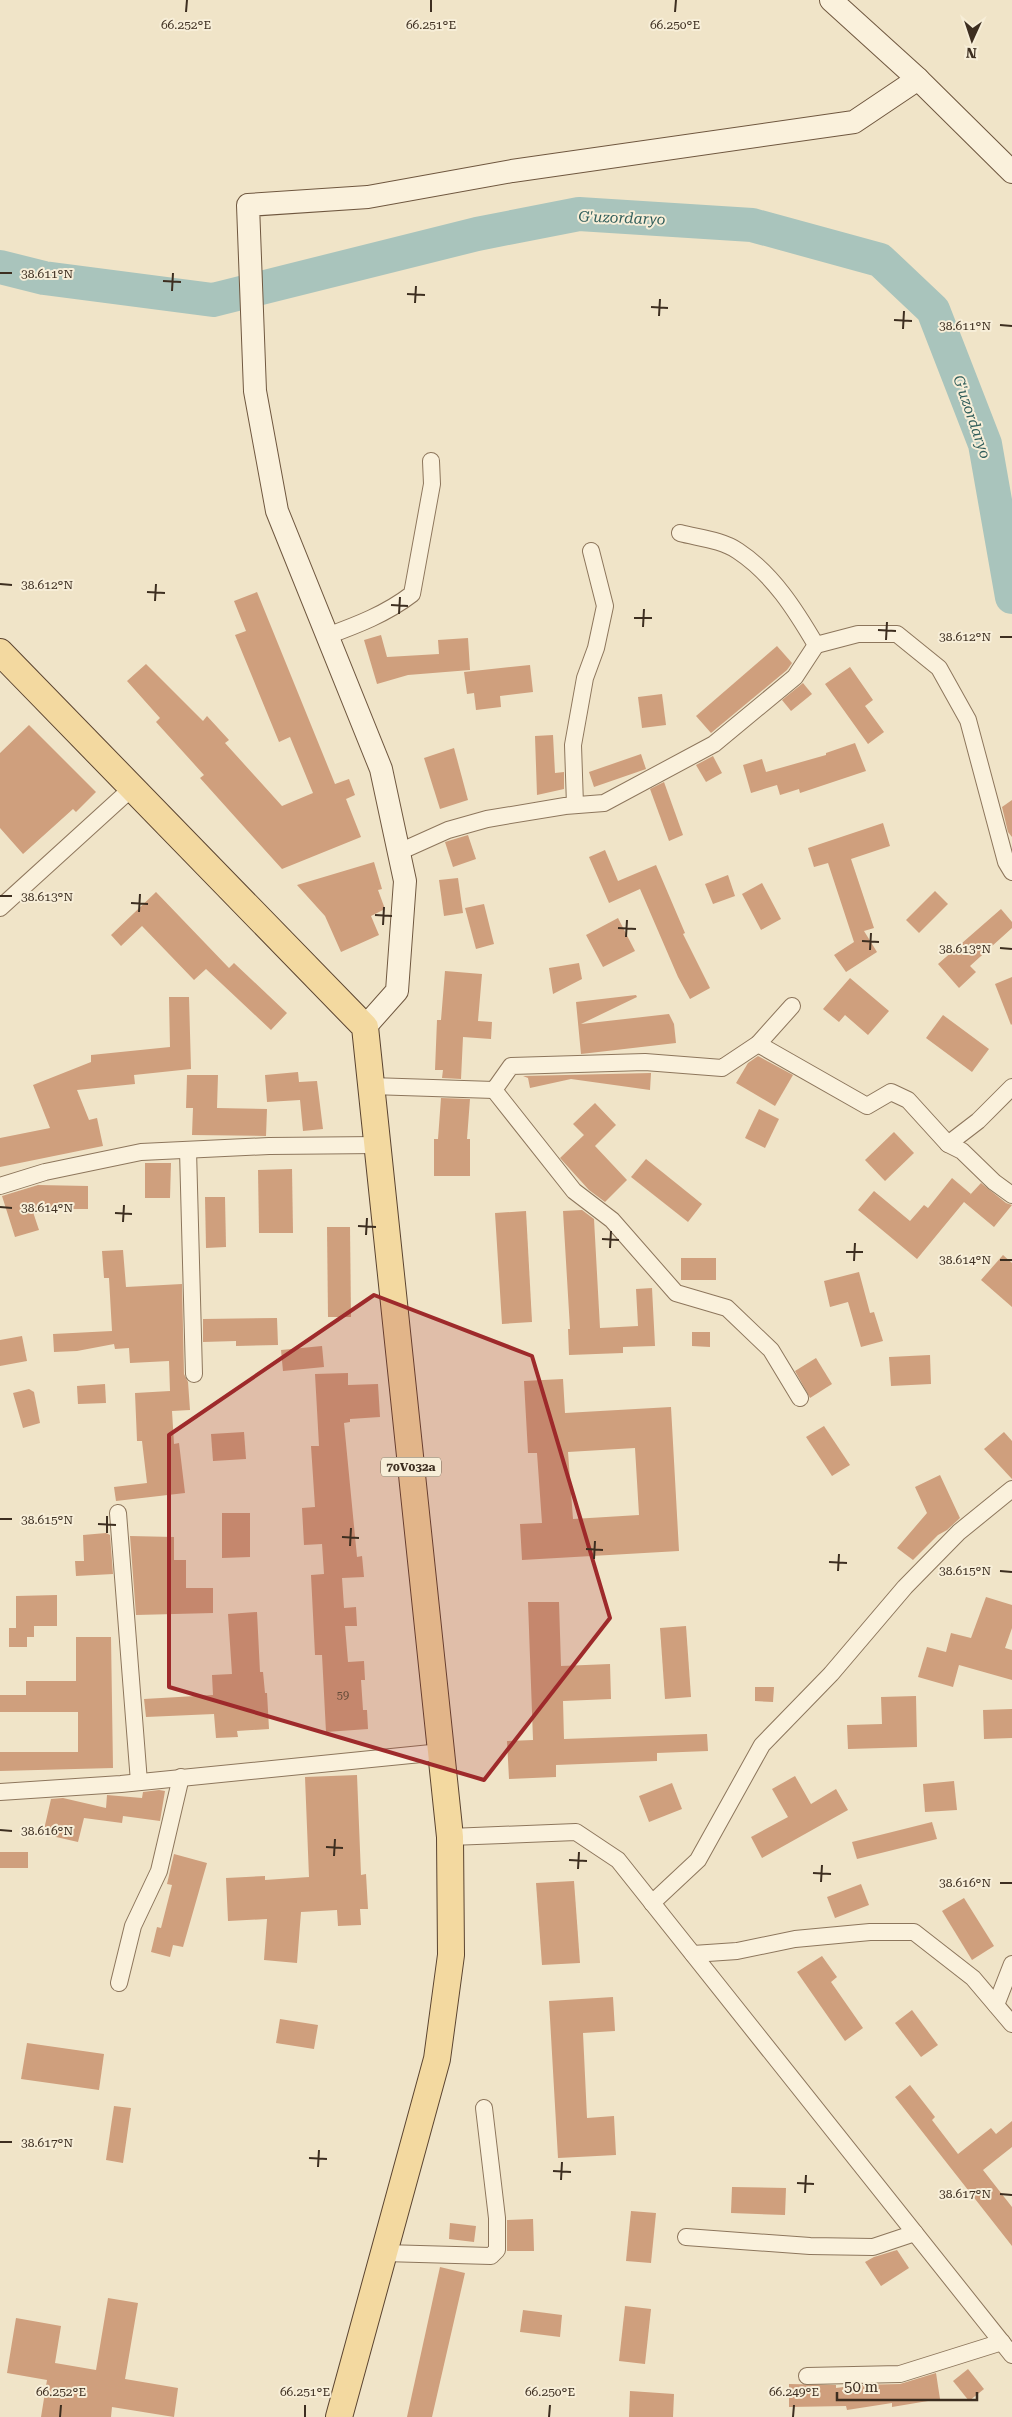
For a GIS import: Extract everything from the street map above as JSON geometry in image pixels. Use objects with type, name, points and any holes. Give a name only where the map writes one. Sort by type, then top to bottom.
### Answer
[{"type":"main road","points":[[0,652],[365,1027]]},
{"type":"main road","name":"70V032a","points":[[339,2417],[438,2059],[451,1955],[450,1837],[365,1027]]},
{"type":"street","points":[[831,0],[918,79],[1012,172]]},
{"type":"street","points":[[365,1027],[397,991],[405,881],[381,769],[277,511],[255,392],[248,205],[368,197],[512,171],[854,122],[918,79]]},
{"type":"street","points":[[327,636],[367,621],[397,605],[412,594],[432,484],[431,461]]},
{"type":"street","points":[[680,533],[721,543],[738,551],[765,573],[796,610],[816,646]]},
{"type":"street","points":[[575,805],[573,745],[585,678],[596,648],[605,606],[591,551]]},
{"type":"street","points":[[399,852],[448,830],[486,819],[575,805],[604,803],[714,744],[795,677],[816,646],[858,634],[897,634],[940,668],[968,720],[1006,862],[1012,872]]},
{"type":"street","points":[[0,908],[132,788]]},
{"type":"street","points":[[494,1090],[511,1066],[645,1062],[722,1068],[758,1044],[792,1006]]},
{"type":"street","points":[[758,1044],[867,1106],[891,1092],[908,1100],[948,1144],[962,1151],[994,1182],[1012,1195]]},
{"type":"street","points":[[371,1086],[494,1090],[574,1191],[612,1220],[676,1294],[727,1308],[770,1350],[800,1398]]},
{"type":"street","points":[[948,1144],[978,1121],[1012,1087]]},
{"type":"street","points":[[0,1186],[45,1172],[141,1152],[269,1146],[378,1145]]},
{"type":"street","points":[[188,1150],[194,1374]]},
{"type":"street","points":[[652,1903],[698,1860],[762,1745],[831,1674],[925,1566],[959,1532],[1012,1489]]},
{"type":"street","points":[[118,1513],[139,1782]]},
{"type":"street","points":[[0,1792],[139,1782],[441,1752]]},
{"type":"street","points":[[119,1983],[133,1926],[159,1871],[181,1777]]},
{"type":"street","points":[[450,1837],[576,1832],[618,1860],[1007,2349],[900,2374],[807,2376]]},
{"type":"street","points":[[693,1954],[737,1951],[795,1939],[870,1932],[914,1932],[973,1978],[1012,2024]]},
{"type":"street","points":[[996,2006],[1012,1964]]},
{"type":"street","points":[[384,2253],[491,2256],[497,2250],[497,2218],[484,2108]]},
{"type":"street","points":[[686,2238],[810,2246],[873,2247],[915,2233]]},
{"type":"highlighted area","points":[[374,1295],[532,1356],[610,1618],[484,1780],[169,1687],[169,1435]]},
{"type":"building","points":[[257,592],[335,784],[349,779],[355,795],[346,799],[361,837],[282,869],[200,778],[204,775],[156,722],[160,718],[127,681],[146,664],[203,721],[207,716],[229,740],[225,743],[282,806],[313,793],[290,737],[279,742],[235,635],[246,631],[234,601]]},
{"type":"building","points":[[381,635],[387,657],[439,654],[438,640],[468,638],[470,670],[408,675],[377,684],[364,640]]},
{"type":"building","points":[[777,646],[792,663],[787,670],[711,733],[696,716]]},
{"type":"building","points":[[530,665],[533,692],[500,696],[501,707],[476,710],[474,693],[467,694],[464,672]]},
{"type":"building","points":[[850,667],[873,700],[865,706],[884,732],[868,744],[825,684]]},
{"type":"building","points":[[803,683],[812,694],[791,711],[782,700]]},
{"type":"building","points":[[662,694],[666,725],[642,728],[638,697]]},
{"type":"building","points":[[29,725],[96,792],[76,812],[73,809],[23,854],[0,828],[0,753]]},
{"type":"building","points":[[553,735],[555,773],[564,772],[564,789],[537,795],[535,736]]},
{"type":"building","points":[[855,743],[866,771],[800,793],[799,789],[780,795],[777,785],[751,793],[743,765],[762,759],[766,772],[826,755],[826,753]]},
{"type":"building","points":[[454,748],[468,800],[440,809],[424,758]]},
{"type":"building","points":[[641,754],[646,769],[594,787],[589,772]]},
{"type":"building","points":[[713,756],[722,773],[706,782],[696,765]]},
{"type":"building","points":[[664,782],[683,835],[669,841],[650,789]]},
{"type":"building","points":[[1012,800],[1012,837],[1008,832],[1002,807]]},
{"type":"building","points":[[883,823],[890,846],[851,859],[874,928],[864,931],[877,952],[846,972],[834,955],[854,942],[828,863],[814,867],[808,848]]},
{"type":"building","points":[[468,835],[476,859],[453,867],[445,842]]},
{"type":"building","points":[[605,850],[618,881],[656,865],[685,933],[683,934],[710,988],[690,999],[678,977],[640,889],[609,903],[589,857]]},
{"type":"building","points":[[374,862],[382,889],[378,890],[385,909],[371,916],[379,935],[341,952],[325,916],[297,885]]},
{"type":"building","points":[[728,875],[735,896],[713,904],[705,884]]},
{"type":"building","points":[[458,878],[463,913],[444,916],[439,880]]},
{"type":"building","points":[[762,883],[781,919],[761,930],[742,894]]},
{"type":"building","points":[[935,891],[948,904],[919,933],[906,920]]},
{"type":"building","points":[[156,892],[229,968],[234,963],[287,1013],[271,1030],[206,969],[194,980],[142,926],[121,946],[111,935]]},
{"type":"building","points":[[484,904],[494,944],[476,949],[465,908]]},
{"type":"building","points":[[1001,909],[1012,922],[1012,928],[970,966],[976,972],[959,988],[938,964]]},
{"type":"building","points":[[618,918],[635,951],[603,967],[586,935]]},
{"type":"building","points":[[579,963],[582,979],[553,994],[549,968]]},
{"type":"building","points":[[445,971],[482,974],[478,1021],[492,1022],[491,1039],[463,1037],[461,1079],[442,1078],[443,1070],[435,1070],[437,1020],[441,1020]]},
{"type":"building","points":[[1012,977],[1012,1024],[1011,1025],[995,984]]},
{"type":"building","points":[[850,978],[889,1011],[868,1035],[845,1015],[839,1022],[823,1009]]},
{"type":"building","points":[[636,995],[637,997],[581,1024],[669,1014],[674,1024],[676,1043],[581,1054],[576,1002]]},
{"type":"building","points":[[169,997],[189,997],[191,1069],[134,1075],[135,1084],[77,1090],[89,1120],[97,1118],[103,1146],[0,1167],[0,1138],[50,1128],[33,1085],[91,1062],[91,1055],[170,1047]]},
{"type":"building","points":[[943,1015],[989,1049],[972,1072],[926,1038]]},
{"type":"building","points":[[758,1056],[793,1075],[775,1106],[736,1083],[748,1063]]},
{"type":"building","points":[[298,1072],[299,1082],[317,1081],[323,1129],[303,1131],[300,1100],[267,1102],[265,1075]]},
{"type":"building","points":[[651,1073],[650,1090],[571,1079],[530,1088],[528,1078],[523,1076]]},
{"type":"building","points":[[187,1075],[218,1075],[217,1108],[267,1109],[266,1136],[192,1135],[193,1108],[186,1108]]},
{"type":"building","points":[[441,1098],[470,1099],[467,1139],[470,1139],[470,1176],[434,1176],[434,1139],[438,1139]]},
{"type":"building","points":[[595,1103],[616,1125],[595,1146],[627,1180],[605,1202],[589,1190],[560,1158],[584,1135],[573,1124]]},
{"type":"building","points":[[759,1109],[779,1119],[765,1148],[745,1138]]},
{"type":"building","points":[[894,1132],[914,1153],[885,1181],[865,1160]]},
{"type":"building","points":[[646,1159],[702,1204],[688,1222],[631,1177]]},
{"type":"building","points":[[145,1163],[171,1163],[170,1198],[145,1198]]},
{"type":"building","points":[[292,1169],[293,1233],[259,1233],[258,1170]]},
{"type":"building","points":[[952,1178],[971,1194],[981,1183],[1006,1203],[1012,1205],[994,1227],[964,1202],[917,1259],[858,1210],[874,1191],[910,1221],[924,1205],[928,1208]]},
{"type":"building","points":[[38,1185],[88,1186],[88,1209],[32,1209],[39,1230],[15,1237],[2,1196]]},
{"type":"building","points":[[205,1197],[225,1197],[226,1247],[206,1248]]},
{"type":"building","points":[[582,1210],[594,1219],[600,1328],[638,1326],[636,1289],[652,1288],[655,1346],[623,1347],[623,1353],[569,1355],[568,1329],[570,1329],[563,1211]]},
{"type":"building","points":[[526,1211],[532,1322],[502,1324],[495,1213]]},
{"type":"building","points":[[327,1227],[350,1227],[351,1317],[328,1317]]},
{"type":"building","points":[[123,1250],[126,1287],[182,1284],[184,1374],[188,1382],[190,1410],[172,1411],[174,1444],[179,1443],[185,1493],[116,1501],[114,1487],[147,1483],[142,1441],[137,1441],[135,1393],[170,1391],[169,1361],[130,1363],[129,1348],[115,1349],[114,1344],[77,1351],[54,1352],[53,1334],[112,1331],[109,1278],[104,1278],[102,1251]]},
{"type":"building","points":[[1003,1255],[1012,1263],[1012,1307],[981,1280]]},
{"type":"building","points":[[681,1258],[716,1258],[716,1280],[681,1280]]},
{"type":"building","points":[[859,1272],[870,1313],[874,1312],[883,1341],[861,1347],[848,1302],[830,1307],[824,1281]]},
{"type":"building","points":[[277,1318],[278,1345],[236,1346],[236,1341],[203,1342],[203,1319]]},
{"type":"building","points":[[692,1332],[710,1332],[710,1347],[692,1346]]},
{"type":"building","points":[[22,1336],[27,1361],[0,1366],[0,1340]]},
{"type":"building","points":[[322,1346],[324,1367],[283,1371],[281,1350]]},
{"type":"building","points":[[930,1355],[931,1384],[891,1386],[889,1357]]},
{"type":"building","points":[[816,1358],[832,1384],[810,1398],[795,1371]]},
{"type":"building","points":[[348,1373],[348,1385],[378,1384],[380,1417],[350,1419],[350,1422],[344,1423],[357,1557],[362,1556],[364,1577],[342,1578],[344,1608],[356,1607],[357,1626],[345,1626],[348,1662],[364,1661],[365,1680],[361,1680],[363,1710],[367,1710],[368,1729],[326,1732],[322,1655],[315,1655],[311,1575],[324,1574],[322,1544],[304,1545],[302,1508],[315,1507],[311,1446],[319,1446],[315,1374]]},
{"type":"building","points":[[563,1379],[565,1413],[671,1407],[679,1551],[522,1560],[520,1524],[542,1523],[537,1453],[528,1453],[524,1381]],"holes":[[[635,1448],[639,1515],[573,1519],[568,1452]]]},
{"type":"building","points":[[105,1384],[106,1403],[78,1404],[77,1386]]},
{"type":"building","points":[[29,1389],[34,1392],[40,1423],[23,1428],[13,1393]]},
{"type":"building","points":[[824,1426],[850,1465],[832,1476],[806,1437]]},
{"type":"building","points":[[244,1432],[246,1459],[213,1461],[211,1434]]},
{"type":"building","points":[[1004,1432],[1012,1441],[1012,1479],[984,1449]]},
{"type":"building","points":[[940,1475],[960,1518],[947,1530],[938,1535],[913,1560],[897,1548],[927,1513],[915,1487]]},
{"type":"building","points":[[222,1513],[250,1513],[250,1557],[222,1558]]},
{"type":"building","points":[[106,1533],[110,1535],[113,1574],[76,1576],[75,1561],[84,1561],[83,1535]]},
{"type":"building","points":[[130,1536],[174,1537],[174,1560],[186,1560],[186,1588],[213,1588],[213,1613],[136,1615]]},
{"type":"building","points":[[57,1595],[57,1626],[34,1626],[34,1637],[27,1637],[27,1647],[9,1647],[9,1628],[16,1628],[16,1596]]},
{"type":"building","points":[[986,1597],[1012,1605],[1012,1628],[1005,1648],[1012,1650],[1012,1680],[959,1665],[953,1687],[918,1677],[927,1647],[946,1652],[951,1633],[971,1638]]},
{"type":"building","points":[[528,1602],[559,1602],[561,1666],[610,1664],[611,1699],[563,1701],[564,1739],[707,1734],[708,1751],[657,1753],[657,1761],[556,1765],[556,1777],[509,1779],[507,1741],[533,1740]]},
{"type":"building","points":[[257,1612],[260,1672],[263,1672],[265,1693],[267,1693],[269,1729],[237,1731],[238,1737],[216,1738],[214,1714],[146,1717],[144,1699],[213,1695],[212,1675],[232,1674],[228,1614]]},
{"type":"building","points":[[686,1626],[691,1697],[665,1699],[660,1628]]},
{"type":"building","points":[[76,1637],[111,1637],[113,1768],[0,1771],[0,1752],[78,1752],[78,1712],[0,1712],[0,1695],[26,1695],[26,1681],[76,1681]]},
{"type":"building","points":[[755,1687],[774,1687],[773,1702],[755,1701]]},
{"type":"building","points":[[916,1696],[917,1747],[848,1749],[847,1725],[882,1724],[881,1697]]},
{"type":"building","points":[[1012,1709],[1012,1738],[984,1739],[983,1710]]},
{"type":"building","points":[[357,1775],[361,1875],[366,1874],[368,1909],[360,1909],[361,1925],[338,1926],[337,1910],[301,1912],[297,1963],[264,1960],[267,1919],[228,1921],[226,1878],[265,1876],[265,1880],[309,1877],[305,1777]]},
{"type":"building","points":[[795,1776],[811,1804],[836,1789],[848,1810],[762,1858],[751,1837],[788,1817],[772,1789]]},
{"type":"building","points":[[954,1781],[957,1810],[925,1812],[923,1784]]},
{"type":"building","points":[[672,1783],[682,1809],[649,1822],[639,1796]]},
{"type":"building","points":[[165,1791],[160,1821],[123,1816],[122,1823],[84,1818],[78,1842],[43,1834],[51,1799],[63,1798],[106,1808],[107,1795],[142,1798],[143,1792]]},
{"type":"building","points":[[932,1822],[937,1839],[857,1859],[852,1842]]},
{"type":"building","points":[[0,1852],[28,1852],[28,1868],[0,1868]]},
{"type":"building","points":[[174,1854],[207,1863],[183,1947],[173,1945],[170,1957],[151,1952],[157,1927],[161,1928],[172,1885],[167,1884]]},
{"type":"building","points":[[574,1881],[580,1963],[542,1965],[536,1883]]},
{"type":"building","points":[[861,1884],[869,1905],[835,1918],[827,1897]]},
{"type":"building","points":[[964,1898],[994,1946],[972,1960],[942,1911]]},
{"type":"building","points":[[822,1956],[837,1977],[831,1982],[863,2028],[845,2041],[797,1972]]},
{"type":"building","points":[[613,1997],[615,2031],[583,2033],[587,2118],[614,2116],[616,2155],[558,2158],[549,2001]]},
{"type":"building","points":[[912,2010],[938,2045],[921,2057],[895,2023]]},
{"type":"building","points":[[280,2019],[318,2025],[314,2049],[276,2043]]},
{"type":"building","points":[[27,2043],[104,2054],[99,2090],[21,2079]]},
{"type":"building","points":[[910,2085],[935,2117],[932,2120],[958,2154],[991,2128],[996,2134],[1012,2121],[1012,2147],[983,2170],[1012,2207],[1012,2246],[895,2097]]},
{"type":"building","points":[[114,2106],[131,2108],[123,2163],[106,2160]]},
{"type":"building","points":[[732,2187],[786,2188],[785,2215],[731,2213]]},
{"type":"building","points":[[631,2211],[656,2213],[651,2263],[626,2261]]},
{"type":"building","points":[[533,2219],[534,2251],[507,2251],[507,2220]]},
{"type":"building","points":[[450,2223],[476,2226],[474,2242],[449,2239]]},
{"type":"building","points":[[897,2250],[909,2268],[881,2286],[865,2262],[874,2257]]},
{"type":"building","points":[[440,2267],[465,2273],[432,2417],[407,2417]]},
{"type":"building","points":[[108,2298],[138,2303],[125,2379],[178,2388],[174,2417],[112,2407],[111,2417],[41,2417],[47,2380],[7,2373],[16,2318],[61,2326],[55,2363],[96,2370]]},
{"type":"building","points":[[625,2306],[651,2309],[645,2364],[619,2361]]},
{"type":"building","points":[[523,2310],[562,2315],[560,2337],[520,2332]]},
{"type":"building","points":[[968,2369],[984,2389],[969,2401],[953,2381]]},
{"type":"building","points":[[936,2373],[940,2399],[892,2407],[892,2403],[847,2410],[846,2406],[789,2407],[789,2384],[836,2385],[836,2388],[858,2385],[900,2384]]},
{"type":"building","points":[[630,2391],[674,2394],[673,2417],[629,2417]]},
{"type":"waterway","name":"G'uzordaryo","points":[[0,267],[44,278],[213,300],[477,234],[579,214],[752,225],[880,260],[933,310],[985,444],[1012,597]]}]
